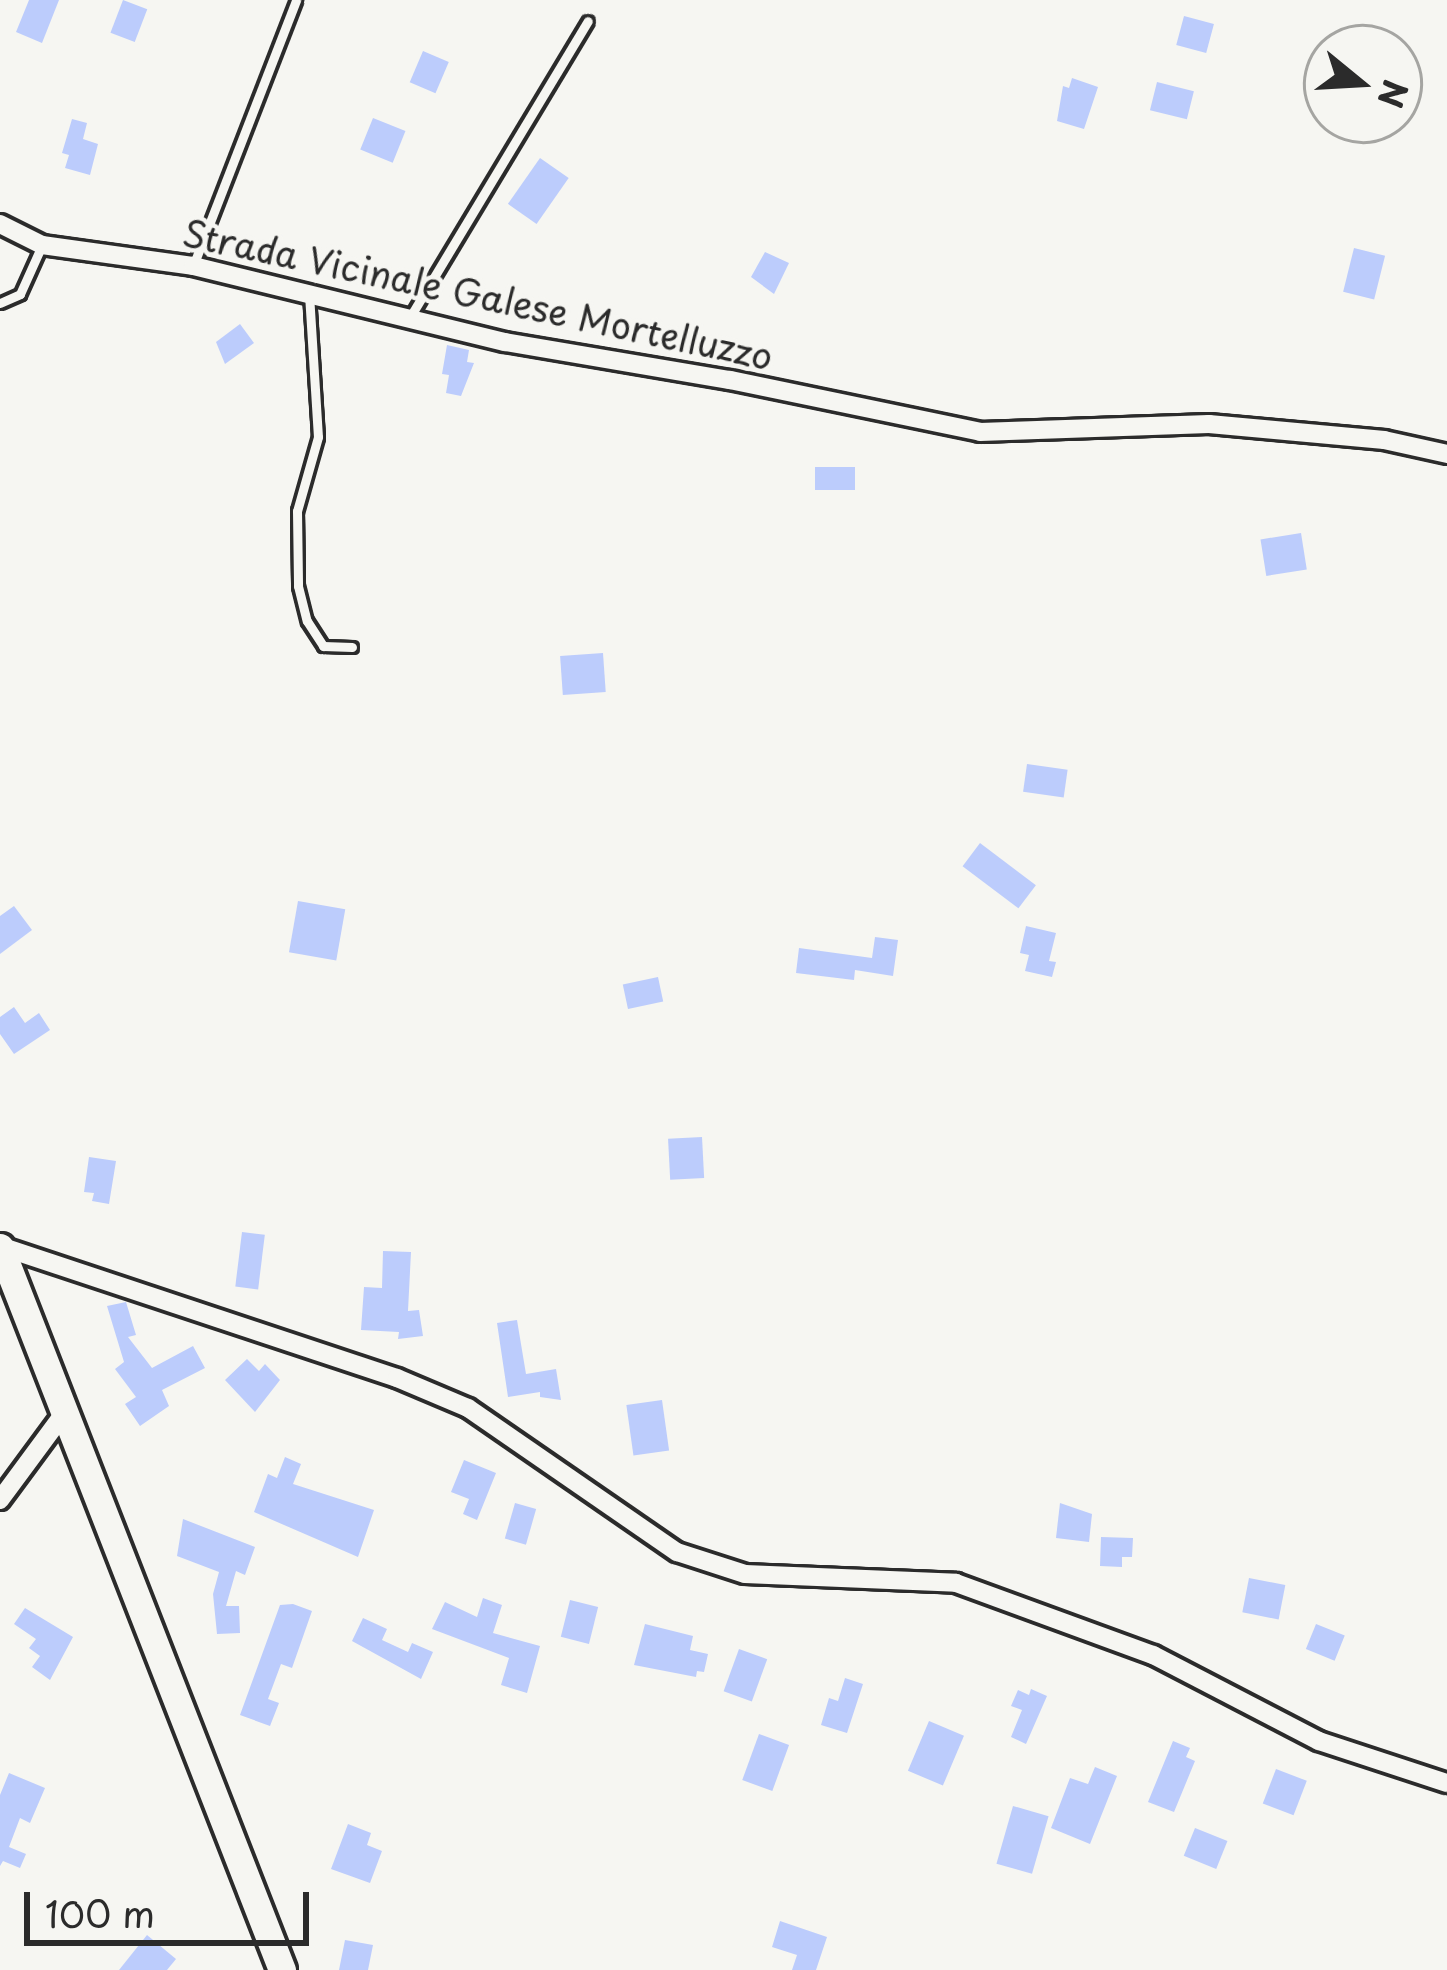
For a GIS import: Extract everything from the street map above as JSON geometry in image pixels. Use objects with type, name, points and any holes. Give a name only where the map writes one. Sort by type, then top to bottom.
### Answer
[{"type":"main road","points":[[0,1247],[282,1970]]},
{"type":"street","name":"Strada Vicinale Galese Mortelluzzo","points":[[0,224],[42,245],[193,266],[308,290],[505,342],[712,376],[980,432],[1209,424],[1384,440],[1447,454]]},
{"type":"street","points":[[0,1247],[397,1378],[468,1408],[677,1552],[746,1574],[956,1582],[1154,1654],[1319,1741],[1447,1784]]},
{"type":"street","points":[[0,1500],[67,1409]]},
{"type":"lane","points":[[193,266],[296,0]]},
{"type":"lane","points":[[410,317],[587,21]]},
{"type":"lane","points":[[0,303],[20,294],[42,245]]},
{"type":"lane","points":[[308,290],[318,437],[297,511],[298,586],[307,621],[323,646],[352,646]]},
{"type":"building","points":[[29,0],[59,0],[42,43],[16,32]]},
{"type":"building","points":[[123,0],[147,9],[135,42],[110,33]]},
{"type":"building","points":[[1184,16],[1214,24],[1206,53],[1176,45]]},
{"type":"building","points":[[423,51],[449,62],[435,93],[410,82]]},
{"type":"building","points":[[1072,78],[1098,87],[1084,129],[1057,121],[1063,86],[1069,88]]},
{"type":"building","points":[[1157,82],[1194,91],[1187,119],[1150,110]]},
{"type":"building","points":[[373,118],[405,131],[393,163],[360,150]]},
{"type":"building","points":[[72,119],[87,123],[83,139],[98,144],[90,175],[65,168],[69,155],[62,153]]},
{"type":"building","points":[[540,158],[569,178],[537,224],[508,204]]},
{"type":"building","points":[[1354,248],[1385,256],[1374,299],[1343,292]]},
{"type":"building","points":[[765,252],[789,263],[774,294],[751,277]]},
{"type":"building","points":[[240,324],[254,343],[225,364],[216,342]]},
{"type":"building","points":[[447,345],[469,350],[467,362],[474,363],[461,396],[446,393],[449,375],[442,374]]},
{"type":"building","points":[[815,467],[855,467],[855,490],[815,490]]},
{"type":"building","points":[[1301,533],[1307,570],[1266,576],[1261,539]]},
{"type":"building","points":[[603,653],[606,692],[563,695],[560,656]]},
{"type":"building","points":[[1027,764],[1068,770],[1064,797],[1023,792]]},
{"type":"building","points":[[980,843],[1036,885],[1018,908],[963,866]]},
{"type":"building","points":[[298,901],[345,909],[336,961],[289,952]]},
{"type":"building","points":[[14,906],[32,930],[0,954],[0,916]]},
{"type":"building","points":[[1026,926],[1056,933],[1049,961],[1056,962],[1052,977],[1025,971],[1029,955],[1020,953]]},
{"type":"building","points":[[875,937],[898,940],[893,976],[855,970],[854,980],[796,973],[799,948],[872,958]]},
{"type":"building","points":[[658,977],[663,1001],[628,1009],[623,984]]},
{"type":"building","points":[[14,1007],[25,1023],[39,1013],[50,1030],[14,1054],[0,1034],[0,1017]]},
{"type":"building","points":[[702,1137],[704,1178],[670,1180],[668,1139]]},
{"type":"building","points":[[89,1157],[116,1161],[109,1204],[92,1201],[94,1193],[84,1192]]},
{"type":"building","points":[[242,1232],[265,1235],[258,1289],[235,1287]]},
{"type":"building","points":[[383,1251],[411,1252],[408,1311],[419,1310],[423,1336],[398,1339],[399,1332],[361,1330],[364,1287],[382,1288]]},
{"type":"building","points":[[126,1302],[136,1335],[128,1337],[152,1368],[193,1346],[205,1368],[162,1390],[169,1406],[140,1426],[125,1404],[136,1397],[115,1369],[124,1362],[107,1306]]},
{"type":"building","points":[[517,1320],[526,1374],[556,1369],[561,1400],[540,1397],[540,1392],[508,1397],[497,1323]]},
{"type":"building","points":[[247,1359],[259,1371],[265,1364],[280,1380],[255,1412],[225,1380]]},
{"type":"building","points":[[662,1400],[669,1451],[633,1456],[626,1405]]},
{"type":"building","points":[[285,1457],[301,1464],[293,1484],[374,1510],[358,1557],[254,1512],[268,1474],[277,1478]]},
{"type":"building","points":[[464,1460],[496,1473],[477,1520],[463,1514],[469,1499],[451,1492]]},
{"type":"building","points":[[515,1503],[536,1509],[526,1545],[505,1539]]},
{"type":"building","points":[[1060,1503],[1092,1514],[1089,1542],[1056,1538]]},
{"type":"building","points":[[183,1519],[255,1547],[245,1575],[236,1571],[226,1606],[239,1606],[240,1633],[217,1634],[213,1594],[219,1572],[177,1556]]},
{"type":"building","points":[[1101,1537],[1133,1538],[1132,1557],[1122,1557],[1122,1567],[1100,1566]]},
{"type":"building","points":[[1249,1578],[1285,1585],[1279,1619],[1242,1612]]},
{"type":"building","points":[[483,1598],[502,1605],[493,1633],[540,1646],[527,1693],[501,1685],[509,1658],[432,1629],[445,1602],[477,1617]]},
{"type":"building","points":[[570,1600],[598,1607],[589,1644],[561,1637]]},
{"type":"building","points":[[280,1605],[312,1611],[292,1668],[281,1664],[268,1699],[279,1703],[270,1726],[240,1715]]},
{"type":"building","points":[[25,1608],[73,1637],[50,1680],[32,1667],[40,1656],[29,1648],[36,1639],[14,1624]]},
{"type":"building","points":[[363,1618],[387,1629],[382,1640],[408,1652],[412,1643],[433,1652],[421,1679],[352,1641]]},
{"type":"building","points":[[645,1624],[693,1636],[690,1650],[708,1654],[704,1672],[697,1671],[696,1677],[634,1665]]},
{"type":"building","points":[[1316,1624],[1345,1636],[1335,1661],[1306,1649]]},
{"type":"building","points":[[739,1649],[767,1659],[752,1702],[724,1691]]},
{"type":"building","points":[[845,1678],[863,1684],[847,1733],[821,1725],[829,1698],[838,1701]]},
{"type":"building","points":[[1031,1689],[1047,1696],[1026,1744],[1011,1737],[1022,1710],[1011,1706],[1018,1690],[1029,1695]]},
{"type":"building","points":[[929,1721],[964,1736],[943,1786],[908,1771]]},
{"type":"building","points":[[759,1734],[789,1745],[772,1791],[742,1780]]},
{"type":"building","points":[[1173,1741],[1190,1748],[1186,1757],[1195,1761],[1174,1812],[1148,1802]]},
{"type":"building","points":[[1095,1767],[1117,1776],[1090,1844],[1051,1828],[1070,1778],[1088,1784]]},
{"type":"building","points":[[1276,1769],[1307,1781],[1294,1815],[1263,1804]]},
{"type":"building","points":[[9,1773],[45,1788],[30,1823],[20,1818],[9,1847],[26,1854],[20,1868],[3,1861],[0,1866],[0,1795]]},
{"type":"building","points":[[1013,1806],[1049,1816],[1032,1874],[996,1864]]},
{"type":"building","points":[[348,1824],[371,1833],[367,1845],[382,1851],[370,1883],[331,1869]]},
{"type":"building","points":[[1195,1828],[1227,1841],[1216,1869],[1184,1856]]},
{"type":"building","points":[[780,1921],[827,1937],[816,1970],[792,1970],[797,1955],[772,1947]]},
{"type":"building","points":[[147,1935],[176,1959],[167,1970],[119,1970]]},
{"type":"building","points":[[345,1940],[373,1945],[368,1970],[339,1970]]}]
